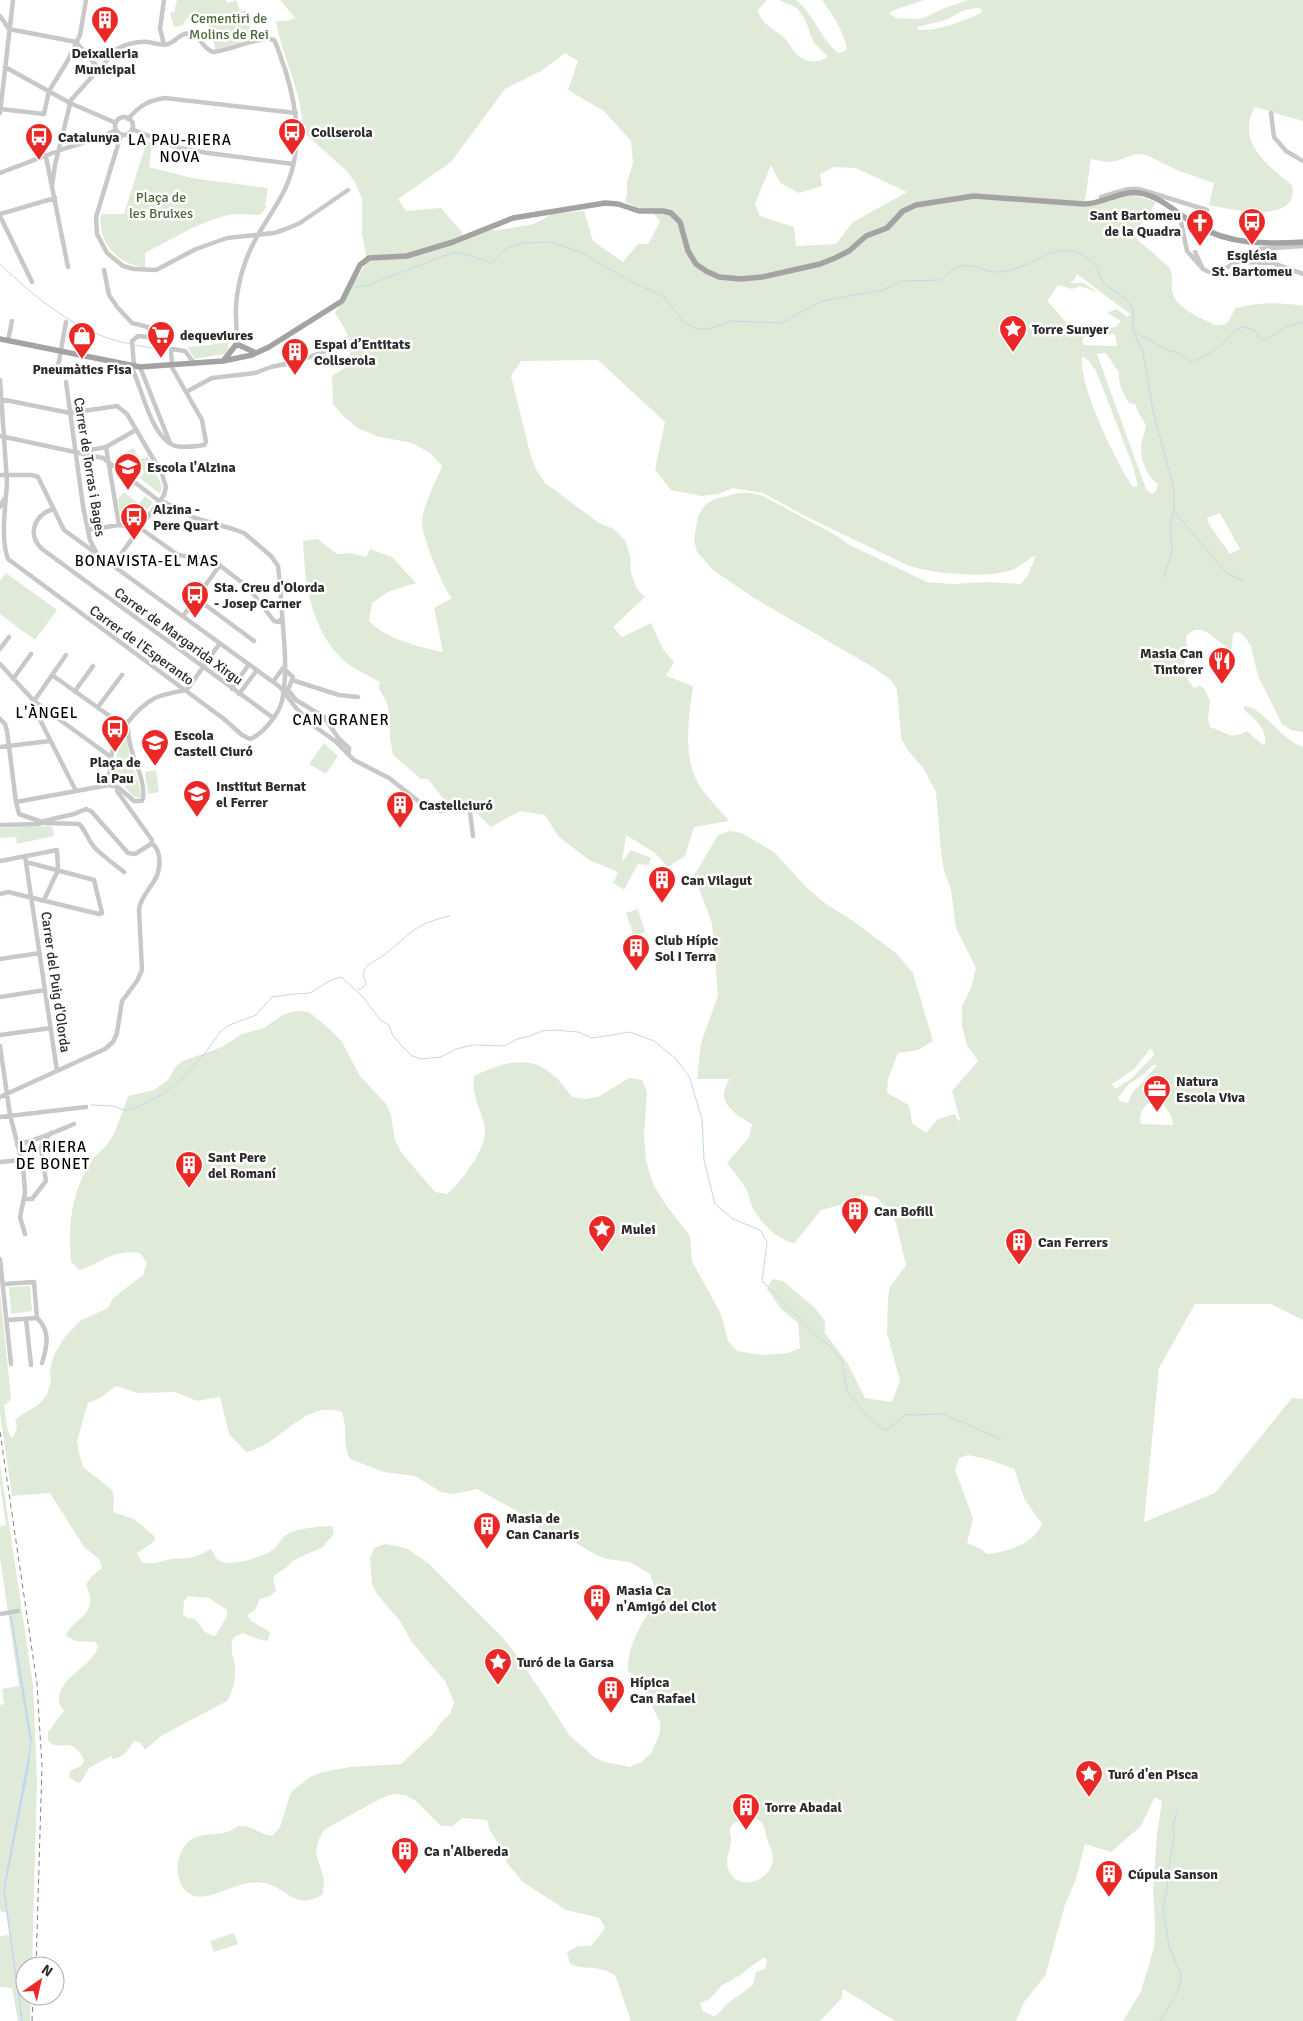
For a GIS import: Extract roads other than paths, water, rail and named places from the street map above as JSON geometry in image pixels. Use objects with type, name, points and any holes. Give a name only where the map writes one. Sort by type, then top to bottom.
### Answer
[{"type":"main road","points":[[0,339],[135,366],[223,361],[258,353],[336,305],[344,298],[360,265],[369,258],[407,256],[453,242],[512,218],[605,203],[618,204],[639,211],[671,213],[680,222],[688,251],[698,266],[719,277],[741,279],[762,277],[820,264],[849,251],[866,236],[887,228],[903,211],[916,205],[974,196],[1091,204],[1124,194],[1136,193],[1175,204],[1183,222],[1194,224],[1214,234],[1239,241],[1261,244],[1303,244]]},
{"type":"main road","points":[[223,361],[239,345],[258,353]]},
{"type":"main road","points":[[240,357],[245,352],[243,346]]},
{"type":"main road","points":[[234,348],[234,354],[240,357]]},
{"type":"street","points":[[0,113],[13,0]]},
{"type":"street","points":[[0,109],[44,114],[49,91],[80,35],[86,0]]},
{"type":"street","points":[[164,0],[160,28],[164,45]]},
{"type":"street","points":[[0,16],[9,29],[76,42],[98,69]]},
{"type":"street","points":[[52,186],[70,103],[117,49],[140,42],[164,45],[187,34],[196,36],[205,48],[213,52],[273,39],[291,89],[296,113],[297,139],[293,164],[283,194],[256,234],[246,260],[239,285],[236,306],[237,338],[234,348]]},
{"type":"street","points":[[5,67],[70,103],[116,122]]},
{"type":"street","points":[[128,119],[142,104],[165,98],[296,113]]},
{"type":"street","points":[[1271,113],[1274,137],[1286,151],[1303,161]]},
{"type":"street","points":[[116,122],[122,118],[128,119],[132,123],[132,129]]},
{"type":"street","points":[[116,122],[116,130],[121,135]]},
{"type":"street","points":[[132,129],[178,148],[208,154],[293,164]]},
{"type":"street","points":[[121,135],[126,134],[132,129]]},
{"type":"street","points":[[0,173],[99,138],[116,130]]},
{"type":"street","points":[[121,135],[96,217],[97,234],[103,247],[113,259],[123,266],[134,270],[156,270],[196,249],[227,238],[274,233],[300,223],[348,190]]},
{"type":"street","points":[[46,156],[68,267]]},
{"type":"street","points":[[1101,197],[1133,189],[1175,204],[1207,210]]},
{"type":"street","points":[[32,282],[0,215],[55,198]]},
{"type":"street","points":[[1183,222],[1187,251],[1203,269],[1211,273],[1217,272],[1254,251],[1263,248],[1303,244]]},
{"type":"street","points":[[1195,252],[1203,269]]},
{"type":"street","points":[[1237,262],[1273,263],[1303,274]]},
{"type":"street","points":[[104,270],[109,295],[118,308],[132,323],[148,327],[150,331],[148,337],[138,336],[132,344],[135,366],[145,400],[159,434],[171,444],[178,446],[206,444],[202,420],[171,364],[172,349]]},
{"type":"street","points":[[8,340],[12,321]]},
{"type":"street","points":[[57,372],[66,322]]},
{"type":"street","points":[[237,338],[243,346]]},
{"type":"street","points":[[186,392],[212,378],[248,374],[289,364],[340,346],[342,342]]},
{"type":"street","points":[[165,348],[186,351],[194,363]]},
{"type":"street","points":[[135,366],[171,444]]},
{"type":"street","name":"Carrer de l'Esperanto","points":[[0,380],[2,437],[6,476],[4,498],[6,553],[13,564],[186,690],[242,735],[250,739],[261,732],[281,702],[285,664],[278,566],[271,556],[244,534],[195,518],[160,501],[107,460]]},
{"type":"street","name":"Carrer de Torras i Bages","points":[[66,382],[78,452],[88,530],[90,540],[97,554]]},
{"type":"street","points":[[145,400],[151,398]]},
{"type":"street","points":[[0,400],[70,414],[119,407],[128,414],[164,478],[166,492],[113,565]]},
{"type":"street","points":[[78,452],[106,447],[136,430]]},
{"type":"street","points":[[159,434],[165,433]]},
{"type":"street","points":[[2,437],[78,452],[107,460]]},
{"type":"street","points":[[106,447],[119,525]]},
{"type":"street","points":[[0,475],[35,476],[40,481],[62,528],[273,682],[314,726],[335,741],[354,760],[394,781],[429,808],[440,811],[464,807],[468,809],[470,812],[472,836]]},
{"type":"street","points":[[0,507],[4,498]]},
{"type":"street","name":"Carrer de Margarida Xirgu","points":[[53,509],[43,514],[34,525],[33,534],[38,546],[272,718]]},
{"type":"street","points":[[0,522],[5,527]]},
{"type":"street","points":[[88,530],[119,525],[140,528],[178,554],[185,557],[208,559],[220,565],[248,587],[280,630],[284,644]]},
{"type":"street","points":[[81,543],[90,540]]},
{"type":"street","points":[[183,616],[220,565]]},
{"type":"street","points":[[196,598],[254,641]]},
{"type":"street","points":[[274,621],[279,622],[282,618]]},
{"type":"street","points":[[0,649],[9,638]]},
{"type":"street","points":[[109,784],[111,757],[126,725],[147,703],[156,698],[186,690],[220,643]]},
{"type":"street","points":[[14,678],[31,654]]},
{"type":"street","points":[[66,655],[34,701],[33,706],[76,791]]},
{"type":"street","points":[[0,664],[34,701],[111,757]]},
{"type":"street","points":[[232,689],[250,664]]},
{"type":"street","points":[[273,682],[282,672],[285,664]]},
{"type":"street","points":[[75,691],[93,666]]},
{"type":"street","points":[[240,694],[257,670]]},
{"type":"street","points":[[285,670],[292,674],[288,690],[296,700],[324,717],[339,739],[349,748],[348,753]]},
{"type":"street","points":[[16,802],[109,784],[118,787],[134,801],[140,802],[144,798],[138,765],[133,756],[126,725],[52,675]]},
{"type":"street","points":[[98,707],[122,675]]},
{"type":"street","points":[[292,680],[339,695],[358,697]]},
{"type":"street","points":[[171,694],[175,683]]},
{"type":"street","points":[[281,702],[285,699],[290,700]]},
{"type":"street","points":[[0,718],[6,727],[16,802],[20,815],[42,822],[79,824],[95,848],[124,872]]},
{"type":"street","points":[[0,747],[50,741]]},
{"type":"street","points":[[0,1097],[105,1049],[116,1038],[122,1001],[137,981],[142,970],[139,909],[140,903],[154,884],[159,870],[159,854],[151,843],[151,838],[117,791],[118,787]]},
{"type":"street","points":[[0,825],[39,824],[88,809],[91,810],[128,853],[135,854],[151,843]]},
{"type":"street","points":[[0,861],[57,850],[58,870],[44,900]]},
{"type":"street","name":"Carrer del Puig d'Olorda","points":[[25,856],[58,1071]]},
{"type":"street","points":[[0,894],[8,892],[99,914],[102,910],[94,880],[30,863],[27,864]]},
{"type":"street","points":[[0,959],[40,953]]},
{"type":"street","points":[[0,997],[46,990]]},
{"type":"street","points":[[0,1035],[51,1028]]},
{"type":"street","points":[[0,1046],[10,1115],[22,1160],[25,1181],[20,1217],[25,1234]]},
{"type":"street","points":[[0,1117],[86,1107]]},
{"type":"street","points":[[17,1145],[40,1139],[74,1124]]},
{"type":"street","points":[[24,1199],[32,1199],[46,1181],[41,1148],[51,1133]]},
{"type":"street","points":[[0,1162],[22,1160]]},
{"type":"street","points":[[0,1259],[11,1364]]},
{"type":"street","points":[[3,1284],[34,1282],[37,1318],[44,1325],[46,1331],[46,1346],[42,1364]]},
{"type":"street","points":[[7,1320],[37,1318]]},
{"type":"street","points":[[26,1319],[31,1365]]},
{"type":"street","points":[[0,1614],[18,1611]]},
{"type":"water","points":[[12,1615],[32,1738],[29,1768],[5,1890],[15,1963],[15,1977],[3,1889],[30,1744],[10,1616]]},
{"type":"water","points":[[19,2006],[21,2006],[23,2021],[21,2021]]},
{"type":"waterway","points":[[355,287],[365,286],[452,253],[461,253],[492,263],[505,249],[522,243],[552,242],[584,254],[623,277],[664,297],[684,322],[697,329],[708,329],[731,321],[781,323],[822,301],[883,290],[902,281],[941,280],[950,272],[965,265],[992,271],[1007,271],[1048,254],[1067,251],[1080,254],[1091,261],[1097,268],[1104,283],[1130,304],[1133,308],[1133,330]]},
{"type":"waterway","points":[[0,264],[44,302],[76,324],[94,333],[131,344]]},
{"type":"waterway","points":[[1134,330],[1143,338],[1147,338],[1166,350],[1179,353],[1192,363],[1210,353],[1235,330],[1243,327],[1254,330],[1261,339],[1265,340],[1286,327],[1303,322]]},
{"type":"waterway","points":[[1133,331],[1143,352],[1153,411],[1174,489],[1174,510],[1170,526],[1172,552],[1164,577]]},
{"type":"waterway","points":[[135,345],[159,349]]},
{"type":"waterway","points":[[1174,511],[1223,569],[1230,575],[1243,580]]},
{"type":"waterway","points":[[357,989],[361,989],[366,984],[363,973],[369,965],[420,926],[450,916]]},
{"type":"waterway","points":[[91,1105],[113,1106],[124,1110],[136,1108],[164,1093],[181,1080],[206,1052],[220,1032],[227,1026],[256,1015],[272,997],[310,993],[331,980],[341,977],[363,997],[381,1021],[389,1025],[392,1034],[401,1045],[412,1056],[421,1059],[441,1057],[456,1049],[473,1045],[505,1046],[517,1039],[542,1031],[578,1032],[592,1038],[630,1032],[654,1041],[675,1058],[689,1076],[702,1119],[704,1160],[715,1204],[733,1219],[760,1230],[767,1242],[762,1281],[820,1339],[830,1346],[842,1361],[847,1391],[865,1414],[884,1430],[887,1430],[905,1415],[943,1414],[1001,1439]]},
{"type":"waterway","points":[[1160,2021],[1177,1993],[1181,1979],[1169,1946],[1163,1907],[1174,1837],[1173,1825],[1177,1811]]},
{"type":"railway","points":[[0,1432],[37,1684],[42,1766],[36,1956]]},
{"type":"railway","points":[[32,2021],[33,2006]]},
{"type":"place","name":"Deixalleria Municipal","points":[[105,44]]},
{"type":"place","name":"Collserola","points":[[292,156]]},
{"type":"place","name":"Catalunya","points":[[39,161]]},
{"type":"place","name":"Església St. Bartomeu","points":[[1252,246]]},
{"type":"place","name":"Sant Bartomeu de la Quadra","points":[[1200,247]]},
{"type":"place","name":"Torre Sunyer","points":[[1013,353]]},
{"type":"place","name":"dequeviures","points":[[161,359]]},
{"type":"place","name":"Pneumàtics Fisa","points":[[82,360]]},
{"type":"place","name":"Espai d’Entitats Collserola","points":[[295,376]]},
{"type":"place","name":"Escola l'Alzina","points":[[128,491]]},
{"type":"place","name":"Alzina - Pere Quart","points":[[134,541]]},
{"type":"place","name":"Sta. Creu d'Olorda - Josep Carner","points":[[195,619]]},
{"type":"place","name":"Masia Can Tintorer","points":[[1222,685]]},
{"type":"place","name":"Plaça de la Pau","points":[[115,753]]},
{"type":"place","name":"Escola Castell Ciuró","points":[[155,767]]},
{"type":"place","name":"Institut Bernat el Ferrer","points":[[197,818]]},
{"type":"place","name":"Castellciuró","points":[[400,829]]},
{"type":"place","name":"Can Vilagut","points":[[662,904]]},
{"type":"place","name":"Club Hípic Sol I Terra","points":[[636,972]]},
{"type":"place","name":"Natura Escola Viva","points":[[1157,1113]]},
{"type":"place","name":"Sant Pere del Romaní","points":[[189,1189]]},
{"type":"place","name":"Can Bofill","points":[[855,1235]]},
{"type":"place","name":"Mulei","points":[[602,1253]]},
{"type":"place","name":"Can Ferrers","points":[[1019,1266]]},
{"type":"place","name":"Masia de Can Canaris","points":[[487,1550]]},
{"type":"place","name":"Masia Ca n'Amigó del Clot","points":[[597,1622]]},
{"type":"place","name":"Turó de la Garsa","points":[[498,1686]]},
{"type":"place","name":"Hípica Can Rafael","points":[[611,1714]]},
{"type":"place","name":"Turó d'en Pisca","points":[[1089,1798]]},
{"type":"place","name":"Torre Abadal","points":[[746,1831]]},
{"type":"place","name":"Ca n'Albereda","points":[[405,1875]]},
{"type":"place","name":"Cúpula Sanson","points":[[1109,1898]]},
{"type":"district","name":"LA PAU-RIERA NOVA","points":[[180,148]]},
{"type":"district","name":"BONAVISTA-EL MAS","points":[[147,561]]},
{"type":"district","name":"L'ÀNGEL","points":[[47,713]]},
{"type":"district","name":"CAN GRANER","points":[[341,720]]},
{"type":"district","name":"LA RIERA DE BONET","points":[[53,1156]]},
{"type":"park label","name":"Cementiri de Molins de Rei","points":[[229,26]]},
{"type":"park label","name":"Plaça de les Bruixes","points":[[161,206]]}]
